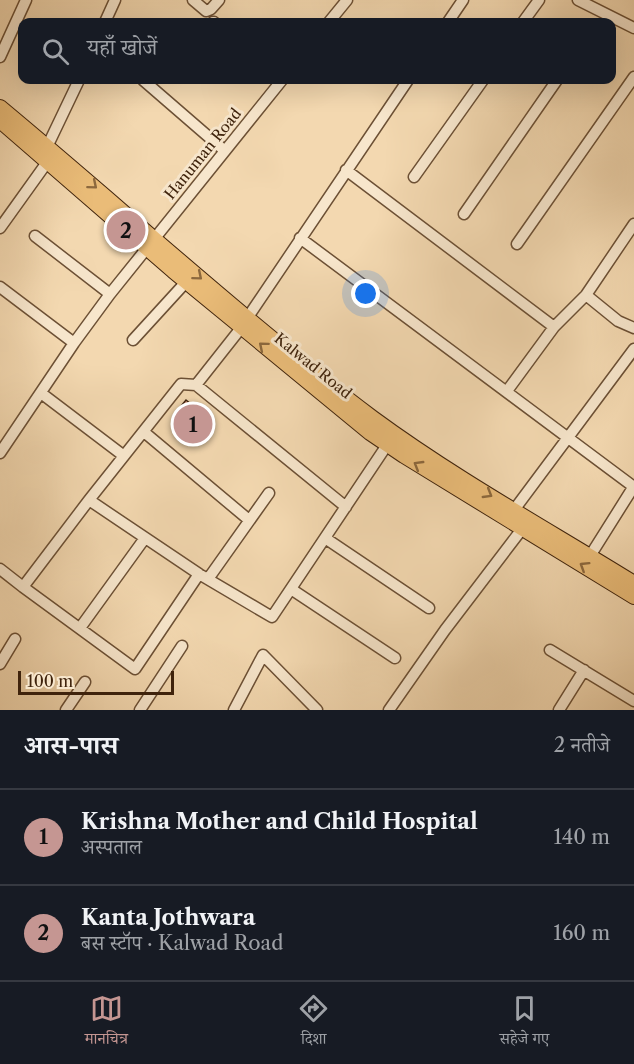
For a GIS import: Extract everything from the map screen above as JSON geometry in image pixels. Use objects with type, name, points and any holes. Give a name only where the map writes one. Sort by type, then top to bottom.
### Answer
[{"type":"main road","name":"Kalwad Road","points":[[0,107],[150,242],[186,282],[334,388],[375,428],[387,445],[634,597]]},
{"type":"main road","name":"Kalwad Road","points":[[0,121],[150,242],[244,322]]},
{"type":"main road","name":"Kalwad Road","points":[[375,428],[428,456],[634,583]]},
{"type":"street","points":[[0,57],[26,0]]},
{"type":"street","points":[[107,18],[115,0]]},
{"type":"street","points":[[193,0],[206,11],[219,0]]},
{"type":"street","points":[[332,18],[347,0]]},
{"type":"street","points":[[451,18],[463,0]]},
{"type":"street","points":[[526,18],[539,0]]},
{"type":"street","points":[[578,0],[599,18]]},
{"type":"street","points":[[616,23],[634,28]]},
{"type":"street","points":[[518,244],[634,77]]},
{"type":"street","points":[[47,147],[77,84]]},
{"type":"street","points":[[148,84],[225,151]]},
{"type":"street","name":"Hanuman Road","points":[[0,453],[110,294],[279,84]]},
{"type":"street","points":[[196,385],[244,322],[405,84]]},
{"type":"street","points":[[414,177],[480,84]]},
{"type":"street","points":[[464,214],[554,84]]},
{"type":"street","points":[[0,228],[48,161]]},
{"type":"street","points":[[346,170],[554,327]]},
{"type":"street","points":[[507,391],[554,327],[586,294],[634,224]]},
{"type":"street","points":[[35,236],[110,294]]},
{"type":"street","points":[[300,238],[634,486],[590,556]]},
{"type":"street","points":[[133,340],[186,282]]},
{"type":"street","points":[[2,294],[74,343]]},
{"type":"street","points":[[586,294],[618,321],[634,328]]},
{"type":"street","points":[[514,510],[634,349]]},
{"type":"street","points":[[23,587],[178,386],[186,384],[196,385],[346,507]]},
{"type":"street","points":[[41,393],[124,456]]},
{"type":"street","points":[[144,432],[249,520]]},
{"type":"street","points":[[89,500],[204,577],[272,617],[387,445]]},
{"type":"street","points":[[0,569],[135,669],[269,493]]},
{"type":"street","points":[[389,710],[445,630],[522,529]]},
{"type":"street","points":[[80,628],[145,538]]},
{"type":"street","points":[[325,538],[429,608]]},
{"type":"street","points":[[291,589],[395,658]]},
{"type":"street","points":[[0,664],[15,639]]},
{"type":"street","points":[[140,710],[182,646]]},
{"type":"street","points":[[550,650],[634,701]]},
{"type":"street","points":[[234,710],[263,655],[317,710]]},
{"type":"street","points":[[559,710],[584,670]]},
{"type":"street","points":[[66,710],[85,682]]},
{"type":"building","points":[[186,400],[209,419],[197,435],[173,416]]},
{"type":"place","name":"Kanta Jothwara","points":[[126,230]]},
{"type":"place","name":"Krishna Mother and Child Hospital","points":[[193,424]]}]
